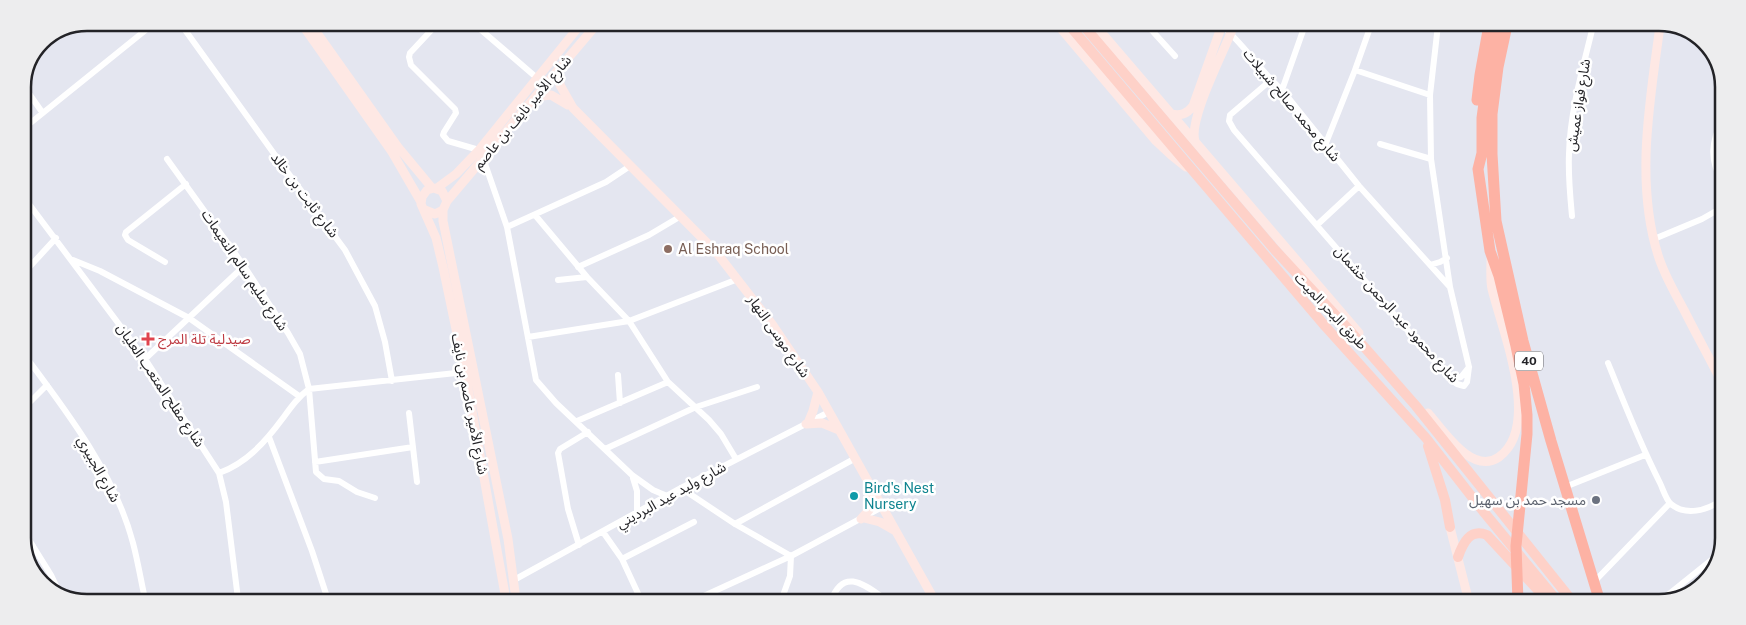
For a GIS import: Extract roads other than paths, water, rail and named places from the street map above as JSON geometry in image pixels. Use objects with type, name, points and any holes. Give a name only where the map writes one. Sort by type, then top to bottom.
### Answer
[{"type":"highway","points":[[1478,169],[1474,160],[1476,119],[1480,75],[1488,31]]},
{"type":"highway","name":"40","points":[[1497,31],[1490,59],[1487,116],[1478,169],[1490,251],[1499,276],[1516,346],[1525,394],[1527,434],[1516,546],[1517,594]]},
{"type":"highway","name":"40","points":[[1506,31],[1487,116],[1492,154],[1496,221],[1523,341],[1564,487],[1597,594]]},
{"type":"main road","points":[[1074,31],[1324,326],[1426,438],[1551,594]]},
{"type":"main road","name":"طريق البحر الميت","points":[[1087,31],[1275,250],[1416,406],[1566,594]]},
{"type":"main road","points":[[1426,438],[1445,500],[1450,527]]},
{"type":"main road","points":[[1483,511],[1501,512]]},
{"type":"main road","points":[[1458,557],[1470,535],[1479,533],[1487,535],[1542,594]]},
{"type":"street","points":[[31,122],[144,31]]},
{"type":"street","name":"شارع ثابت بن خالد","points":[[185,31],[345,250],[375,306],[385,342],[392,381]]},
{"type":"street","name":"شارع الأمير عاصم بن نايف","points":[[317,31],[398,146],[434,188]]},
{"type":"street","name":"شارع الأمير عاصم بن نايف","points":[[317,31],[425,208],[436,238],[465,372],[505,594]]},
{"type":"street","points":[[431,31],[410,53],[409,61],[456,109],[456,113],[444,132],[444,138],[481,154],[507,227],[536,380],[556,402],[632,475],[653,490],[667,496]]},
{"type":"street","points":[[482,31],[537,78]]},
{"type":"street","name":"شارع الأمير نايف بن عاصم","points":[[447,201],[537,78],[575,31]]},
{"type":"street","name":"شارع الأمير نايف بن عاصم","points":[[434,188],[456,174],[481,154],[534,98],[591,31]]},
{"type":"street","points":[[1064,31],[1156,141],[1179,162],[1195,172]]},
{"type":"street","points":[[1100,31],[1459,450],[1477,460],[1496,459],[1502,454],[1509,447],[1513,439],[1518,419],[1514,370],[1492,287],[1490,251]]},
{"type":"street","points":[[1154,31],[1175,56]]},
{"type":"street","points":[[1171,114],[1177,116],[1184,114],[1193,106],[1220,31]]},
{"type":"street","points":[[1196,144],[1194,137],[1195,124],[1231,31]]},
{"type":"street","name":"شارع محمد صالح شبيلات","points":[[1233,31],[1270,80],[1282,90],[1359,186],[1450,287]]},
{"type":"street","points":[[1282,90],[1303,31]]},
{"type":"street","points":[[1326,143],[1369,31]]},
{"type":"street","name":"شارع محمود عبد الرحمن خشمان","points":[[1270,80],[1230,115],[1229,121],[1234,130],[1450,379],[1461,376],[1469,367],[1450,287],[1431,159],[1430,95],[1437,31]]},
{"type":"street","name":"شارع فواز عميش","points":[[1572,216],[1569,185],[1571,130],[1580,76],[1592,31]]},
{"type":"street","points":[[1659,31],[1648,109],[1646,147],[1650,211],[1654,239],[1670,284],[1715,370]]},
{"type":"street","name":"شارع موسى النهار","points":[[559,68],[560,85],[573,108]]},
{"type":"street","points":[[1355,70],[1430,95]]},
{"type":"street","name":"شارع موسى النهار","points":[[534,98],[551,95],[573,108],[681,216],[738,279],[799,362],[818,392],[931,594]]},
{"type":"street","points":[[31,96],[42,112]]},
{"type":"street","points":[[1715,140],[1713,153],[1715,165]]},
{"type":"street","points":[[1380,144],[1431,159]]},
{"type":"street","name":"شارع سليم سالم النعيمات","points":[[167,159],[244,266],[300,354],[309,389],[315,462]]},
{"type":"street","points":[[507,227],[606,182],[630,166]]},
{"type":"street","points":[[164,262],[128,240],[125,235],[126,232],[186,184]]},
{"type":"street","points":[[1317,225],[1359,186]]},
{"type":"street","points":[[434,188],[444,193],[447,201],[443,210],[435,214],[425,208],[423,194],[434,188]]},
{"type":"street","name":"شارع مفلح المتعب العليان","points":[[31,206],[145,359],[219,473],[226,502],[237,594]]},
{"type":"street","name":"شارع الأمير عاصم بن نايف","points":[[443,210],[508,539],[515,594]]},
{"type":"street","points":[[1654,239],[1702,219],[1715,211]]},
{"type":"street","points":[[535,215],[586,277],[629,321],[668,382],[696,407],[721,434],[736,459]]},
{"type":"street","points":[[578,267],[649,235],[681,216]]},
{"type":"street","points":[[31,265],[56,238]]},
{"type":"street","points":[[1430,265],[1446,258]]},
{"type":"street","points":[[72,260],[100,271],[189,318],[300,396]]},
{"type":"street","points":[[145,359],[244,266]]},
{"type":"street","points":[[558,280],[586,277]]},
{"type":"street","points":[[528,337],[629,321],[738,279]]},
{"type":"street","points":[[1608,363],[1645,455],[1670,503],[1681,508],[1697,511],[1706,509],[1715,503]]},
{"type":"street","name":"شارع الجبيري","points":[[31,364],[47,385],[107,478],[133,542],[144,594]]},
{"type":"street","points":[[219,473],[231,469],[242,462],[269,437],[300,396],[309,389],[465,372]]},
{"type":"street","points":[[618,375],[620,403]]},
{"type":"street","points":[[577,421],[668,382]]},
{"type":"street","points":[[31,401],[47,385]]},
{"type":"street","points":[[605,450],[696,407],[757,387]]},
{"type":"street","points":[[818,392],[813,411],[807,423],[822,423],[838,430]]},
{"type":"street","name":"شارع وليد عيد البرديني","points":[[514,580],[637,514],[681,488],[828,412]]},
{"type":"street","points":[[409,413],[416,482]]},
{"type":"street","points":[[579,545],[568,509],[558,453],[560,449],[588,432]]},
{"type":"street","points":[[269,437],[326,594]]},
{"type":"street","points":[[375,498],[357,492],[339,481],[321,478],[316,472],[315,462],[413,447]]},
{"type":"street","points":[[1564,487],[1645,455]]},
{"type":"street","points":[[735,524],[854,459]]},
{"type":"street","points":[[632,475],[638,491],[637,514]]},
{"type":"street","points":[[681,488],[735,524],[791,556]]},
{"type":"street","points":[[863,519],[869,510],[872,489]]},
{"type":"street","points":[[1593,583],[1670,503]]},
{"type":"street","points":[[708,594],[791,556],[863,519],[882,507]]},
{"type":"street","points":[[863,519],[880,522],[895,531]]},
{"type":"street","points":[[622,560],[694,522]]},
{"type":"street","points":[[1450,527],[1467,594]]},
{"type":"street","points":[[603,532],[622,560],[638,594]]},
{"type":"street","points":[[31,543],[55,583]]},
{"type":"street","points":[[784,594],[790,576],[791,556]]},
{"type":"street","points":[[1672,592],[1710,561]]},
{"type":"street","points":[[835,594],[841,585],[854,581],[864,584],[878,594]]},
{"type":"place","name":"Al Eshraq School","points":[[668,249]]},
{"type":"place","name":"صيدلية تلة المرج","points":[[148,339]]},
{"type":"place","name":"Bird's Nest Nursery","points":[[854,496]]},
{"type":"place","name":"مسجد حمد بن سهيل","points":[[1596,500]]}]
